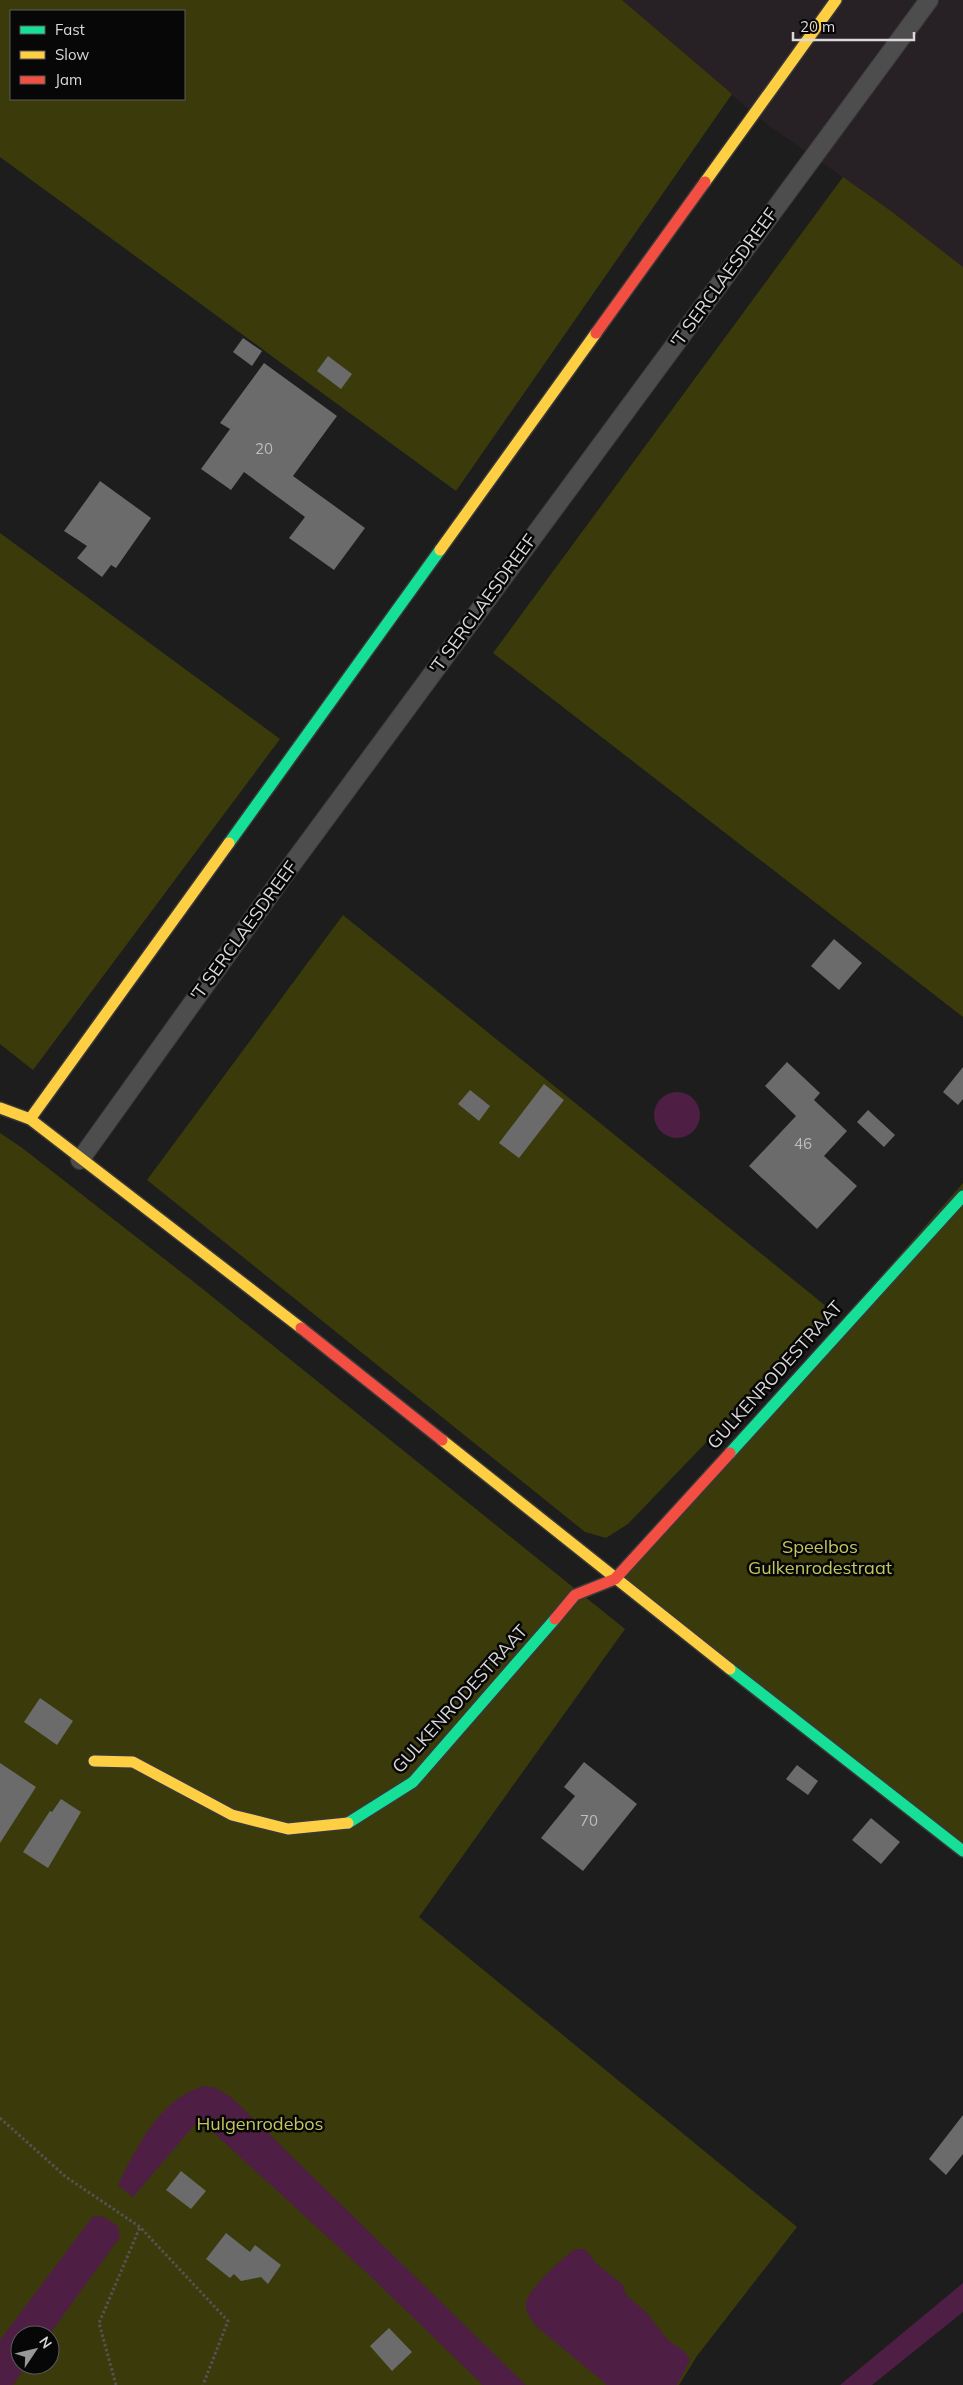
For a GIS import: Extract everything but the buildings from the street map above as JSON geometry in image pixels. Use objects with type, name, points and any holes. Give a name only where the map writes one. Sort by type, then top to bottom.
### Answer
[{"type":"street","points":[[30,1119],[836,0]]},
{"type":"street","points":[[0,1108],[30,1119],[80,1160],[340,1358],[615,1579],[963,1851]]},
{"type":"street","name":"GULKENRODESTRAAT","points":[[94,1761],[132,1762],[232,1815],[288,1829],[346,1823],[413,1782],[575,1595],[615,1579],[963,1196]]},
{"type":"lane","name":"'T SERCLAESDREEF","points":[[80,1160],[287,870],[929,0]]},
{"type":"path","points":[[0,2118],[66,2177],[140,2227],[228,2321],[203,2385]]},
{"type":"path","points":[[116,2385],[99,2323],[140,2227]]},
{"type":"shaded area","points":[[622,0],[963,0],[963,267],[891,211],[761,120]]},
{"type":"shaded area","points":[[682,1092],[686,1093],[696,1102],[699,1106],[699,1124],[690,1134],[682,1138],[672,1138],[664,1134],[655,1124],[654,1110],[658,1102],[668,1093]]},
{"type":"shaded area","points":[[204,2086],[216,2088],[232,2098],[526,2385],[483,2385],[369,2275],[213,2132],[197,2122],[133,2197],[118,2185],[142,2140],[162,2113],[188,2092]]},
{"type":"shaded area","points":[[93,2216],[104,2217],[118,2226],[120,2237],[56,2325],[11,2325]]},
{"type":"shaded area","points":[[575,2249],[585,2249],[597,2264],[623,2285],[626,2295],[647,2313],[667,2339],[685,2352],[690,2360],[677,2385],[607,2385],[533,2322],[527,2310],[526,2303],[528,2297],[547,2274]]},
{"type":"shaded area","points":[[963,2283],[963,2312],[872,2385],[840,2385]]},
{"type":"shaded area","points":[[10,2327],[10,2375],[20,2375],[13,2385],[0,2385],[0,2340]]},
{"type":"green space","points":[[0,0],[622,0],[732,94],[456,491],[0,157]]},
{"type":"green space","points":[[843,177],[891,211],[963,267],[963,1017],[493,653]]},
{"type":"green space","points":[[0,533],[280,739],[33,1070],[0,1044]]},
{"type":"green space","points":[[343,915],[832,1311],[628,1524],[606,1538],[585,1532],[147,1180]]},
{"type":"green space","name":"Hulgenrodebos","points":[[0,1133],[21,1147],[199,1286],[625,1629],[419,1917],[797,2227],[697,2356],[679,2385],[0,2385]]},
{"type":"green space","name":"Speelbos Gulkenrodestraat","points":[[963,1183],[963,1851],[615,1579]]},
{"type":"traffic: fast","points":[[229,843],[440,550]]},
{"type":"traffic: fast","points":[[730,1453],[963,1196]]},
{"type":"traffic: fast","points":[[348,1823],[413,1782],[555,1619]]},
{"type":"traffic: fast","points":[[730,1669],[963,1851]]},
{"type":"traffic: slow","points":[[705,182],[836,0]]},
{"type":"traffic: slow","points":[[440,550],[596,333]]},
{"type":"traffic: slow","points":[[30,1119],[229,843]]},
{"type":"traffic: slow","points":[[0,1108],[30,1119],[301,1328]]},
{"type":"traffic: slow","points":[[442,1440],[730,1669]]},
{"type":"traffic: slow","points":[[94,1761],[133,1762],[232,1815],[288,1829],[348,1823]]},
{"type":"traffic: jam","points":[[596,333],[705,182]]},
{"type":"traffic: jam","points":[[301,1328],[442,1440]]},
{"type":"traffic: jam","points":[[555,1619],[575,1595],[615,1579],[730,1453]]}]
